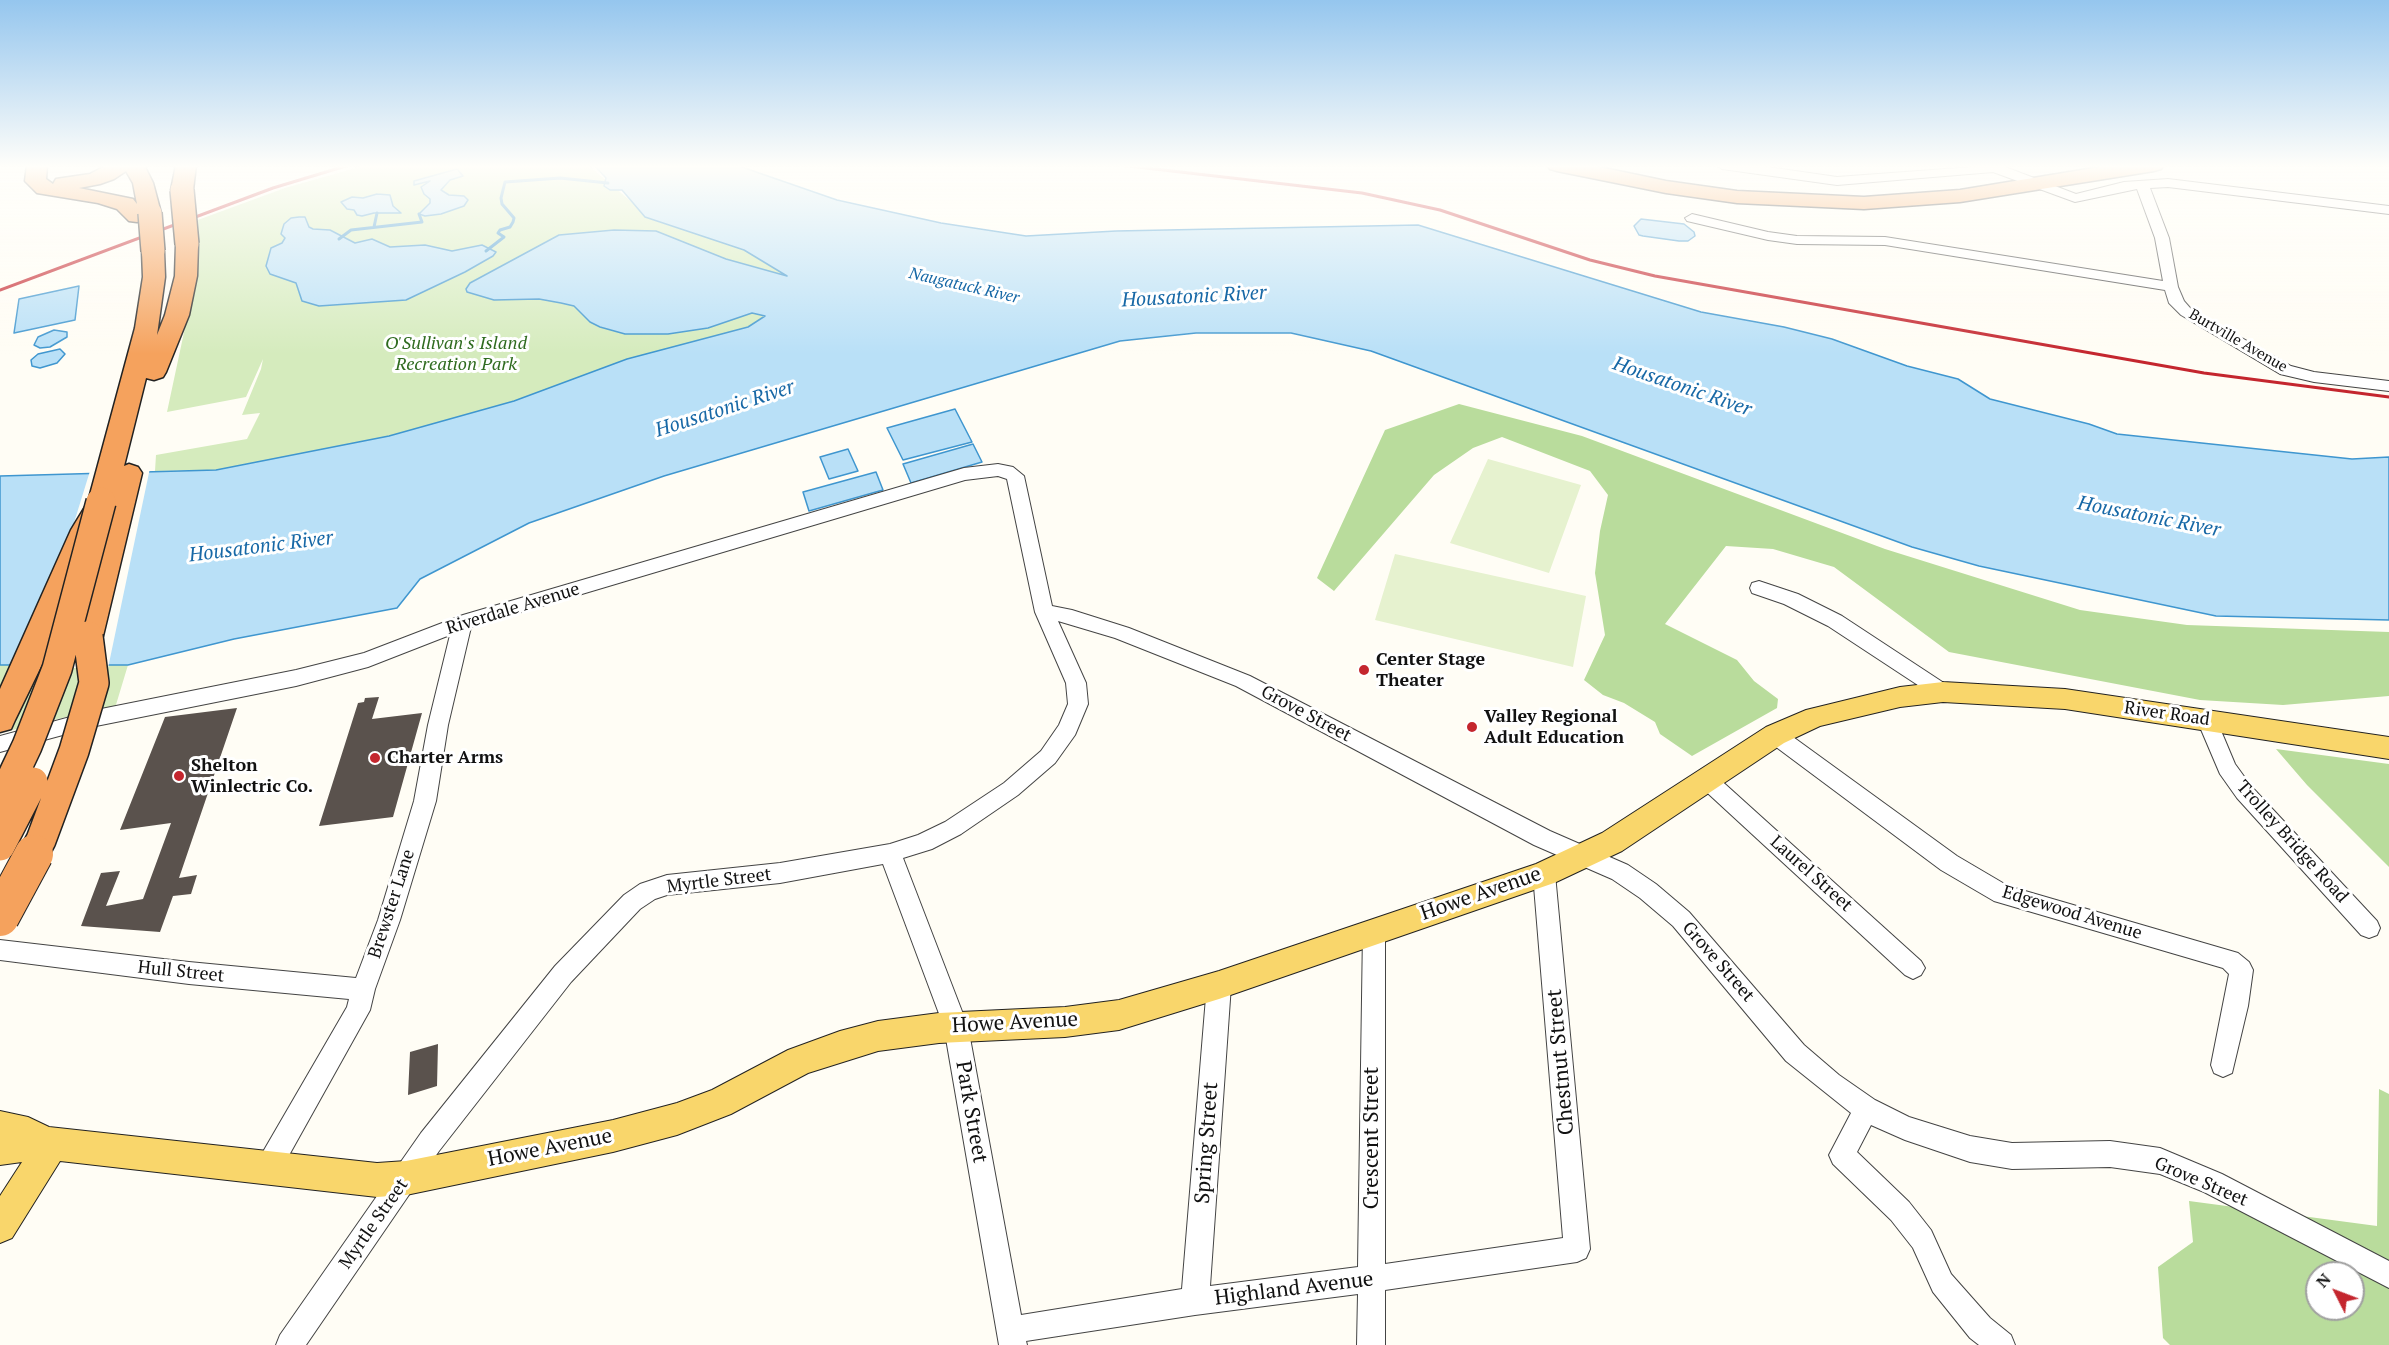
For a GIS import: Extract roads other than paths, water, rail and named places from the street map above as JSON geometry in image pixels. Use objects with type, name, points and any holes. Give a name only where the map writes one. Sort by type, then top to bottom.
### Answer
[{"type":"highway","points":[[0,803],[27,747],[57,669],[101,502],[145,373],[177,315],[186,276],[170,248],[164,228]]},
{"type":"highway","points":[[0,846],[57,728],[88,636],[145,373],[147,328],[154,277],[170,248],[164,228]]},
{"type":"highway","points":[[0,720],[34,650],[85,530],[101,502]]},
{"type":"highway","points":[[0,917],[41,840],[81,729],[94,679],[88,636]]},
{"type":"main road","name":"River Road","points":[[1943,692],[2065,699],[2389,747]]},
{"type":"main road","name":"Howe Avenue","points":[[0,1149],[44,1143],[270,1166],[344,1178],[377,1180],[406,1178],[613,1136],[676,1119],[720,1102],[799,1061],[840,1046],[908,1031],[1065,1022],[1119,1015],[1218,985],[1544,874],[1612,842],[1775,735],[1815,717],[1867,703],[1943,692]]},
{"type":"main road","name":"Howe Avenue","points":[[0,1127],[28,1133],[44,1143]]},
{"type":"main road","points":[[0,1195],[32,1149],[44,1143],[47,1149],[45,1157],[0,1226]]},
{"type":"street","points":[[1733,228],[1797,240],[1885,241],[2171,286]]},
{"type":"street","name":"Burtville Avenue","points":[[2158,228],[2171,286],[2177,303],[2186,312],[2276,365],[2314,377],[2389,386]]},
{"type":"street","name":"Riverdale Avenue","points":[[0,744],[96,718],[296,678],[368,660],[464,622],[964,474],[981,470],[1007,471],[1015,476],[1018,484]]},
{"type":"street","name":"Myrtle Street","points":[[290,1345],[430,1142],[564,974],[632,902],[648,891],[667,885],[780,873],[890,853],[924,842],[953,828],[1019,783],[1048,757],[1068,729],[1078,704],[1076,683],[1044,612],[1018,484]]},
{"type":"street","points":[[1759,588],[1791,599],[1835,621],[1943,692]]},
{"type":"street","name":"Grove Street","points":[[1044,612],[1072,617],[1122,633],[1243,681],[1510,822],[1620,872],[1648,891],[1681,919],[1796,1053],[1830,1083],[1866,1108],[1905,1128],[1970,1149],[2012,1156],[2110,1154],[2160,1161],[2213,1183],[2389,1275]]},
{"type":"street","name":"Brewster Lane","points":[[270,1166],[358,1010],[363,989],[389,920],[425,801],[438,725],[464,622]]},
{"type":"street","name":"Trolley Bridge Road","points":[[2207,720],[2227,768],[2244,792],[2369,928]]},
{"type":"street","name":"Edgewood Avenue","points":[[1775,735],[1949,863],[2002,894],[2230,960],[2241,970],[2223,1065]]},
{"type":"street","name":"Laurel Street","points":[[1708,781],[1913,968]]},
{"type":"street","name":"Park Street","points":[[890,853],[956,1027],[1012,1338]]},
{"type":"street","name":"Chestnut Street","points":[[1544,874],[1578,1250]]},
{"type":"street","name":"Crescent Street","points":[[1371,1345],[1374,931]]},
{"type":"street","name":"Hull Street","points":[[0,950],[199,974],[363,989]]},
{"type":"street","name":"Spring Street","points":[[1195,1301],[1218,985]]},
{"type":"street","points":[[1866,1108],[1842,1155],[1900,1211],[1922,1239],[1942,1283],[1980,1328],[2001,1345]]},
{"type":"street","name":"Highland Avenue","points":[[1012,1338],[1195,1301],[1578,1250]]},
{"type":"water","points":[[283,228],[311,228],[330,230],[355,243],[372,239],[390,247],[425,245],[452,251],[482,245],[496,252],[465,272],[406,300],[319,306],[302,301],[296,283],[270,274],[266,266],[271,248],[282,243],[285,238],[281,234]]},
{"type":"water","points":[[677,228],[972,228],[1026,236],[1116,231],[1427,228],[1701,312],[1784,327],[1832,339],[1907,366],[1958,379],[1990,399],[2089,424],[2117,434],[2352,459],[2389,457],[2389,620],[2216,616],[1979,566],[1912,547],[1371,351],[1291,333],[1196,333],[1120,341],[664,476],[529,523],[420,579],[397,608],[234,639],[128,665],[0,665],[0,476],[216,470],[389,436],[514,401],[627,359],[748,327],[765,316],[752,313],[708,328],[668,334],[625,334],[590,322],[574,306],[539,299],[494,300],[467,292],[466,289],[470,283],[559,235],[614,230],[656,231],[726,259],[787,276],[744,250]]},
{"type":"water","points":[[1635,228],[1689,228],[1695,236],[1688,241],[1679,241],[1639,235]]},
{"type":"water","points":[[79,286],[75,320],[14,333],[19,299]]},
{"type":"water","points":[[54,330],[67,332],[67,337],[50,347],[40,348],[34,345],[38,337]]},
{"type":"water","points":[[60,349],[65,354],[57,363],[40,368],[32,366],[31,360],[38,354]]},
{"type":"water","points":[[955,409],[972,442],[903,460],[887,428]]},
{"type":"water","points":[[973,444],[982,462],[911,483],[903,464]]},
{"type":"water","points":[[848,449],[858,471],[829,479],[820,457]]},
{"type":"water","points":[[876,472],[883,490],[809,511],[803,492]]},
{"type":"waterway","points":[[339,239],[351,230],[371,228]]},
{"type":"waterway","points":[[486,251],[504,237],[498,233],[500,230],[507,228]]},
{"type":"railway","points":[[0,290],[167,228]]},
{"type":"railway","points":[[1493,228],[1590,260],[1655,276],[2204,373],[2389,397]]},
{"type":"place","name":"Center Stage Theater","points":[[1364,670]]},
{"type":"place","name":"Valley Regional Adult Education","points":[[1472,727]]},
{"type":"place","name":"Charter Arms","points":[[375,758]]},
{"type":"place","name":"Shelton Winlectric Co.","points":[[179,776]]},
{"type":"water label","name":"Naugatuck River","points":[[964,286]]},
{"type":"water label","name":"Housatonic River","points":[[1194,297]]},
{"type":"water label","name":"Housatonic River","points":[[1682,387]]},
{"type":"water label","name":"Housatonic River","points":[[725,409]]},
{"type":"water label","name":"Housatonic River","points":[[2149,517]]},
{"type":"water label","name":"Housatonic River","points":[[261,547]]},
{"type":"park label","name":"O'Sullivan's Island Recreation Park","points":[[456,354]]}]
